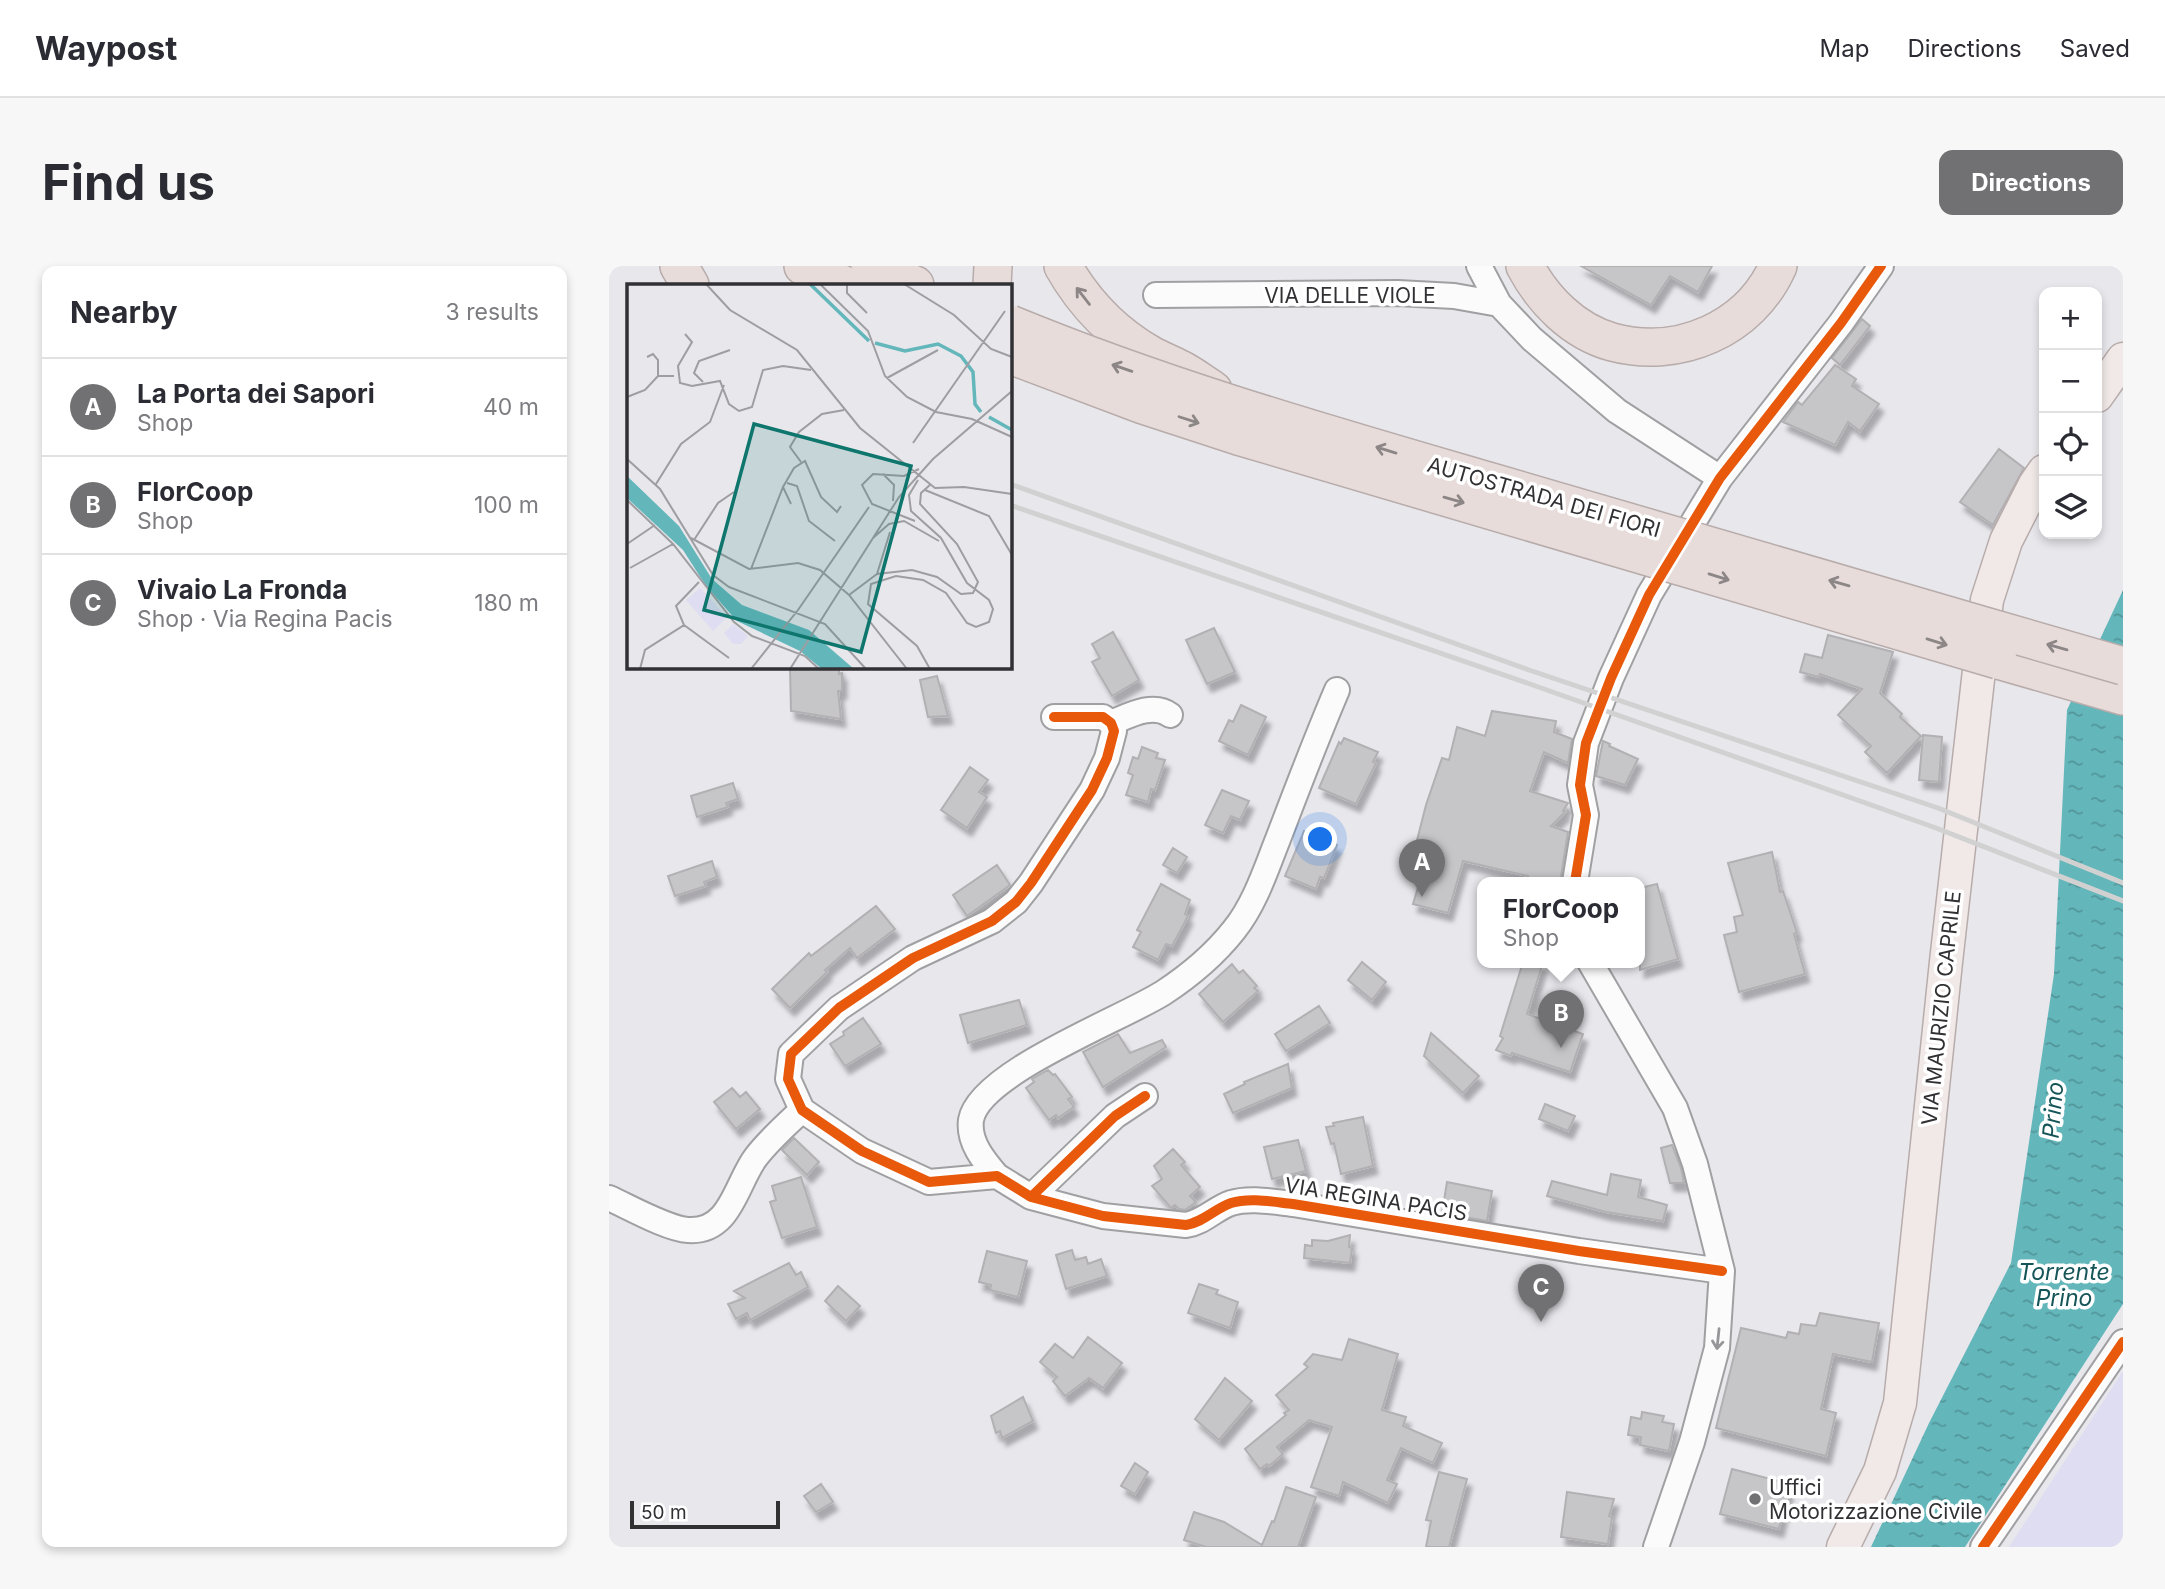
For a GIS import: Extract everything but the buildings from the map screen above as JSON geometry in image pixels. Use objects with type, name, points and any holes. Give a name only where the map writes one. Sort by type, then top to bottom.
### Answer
[{"type":"highway","points":[[679,266],[689,284]]},
{"type":"highway","points":[[803,266],[842,284]]},
{"type":"highway","points":[[870,266],[913,284]]},
{"type":"highway","points":[[992,284],[993,266]]},
{"type":"highway","points":[[1063,266],[1092,307],[1122,336],[1237,405]]},
{"type":"highway","points":[[1525,266],[1538,289],[1560,312],[1584,330],[1611,342],[1659,346],[1688,343],[1736,321],[1769,286],[1778,266]]},
{"type":"highway","name":"AUTOSTRADA DEI FIORI","points":[[1011,324],[1121,368],[1237,405],[2123,666]]},
{"type":"highway","name":"AUTOSTRADA DEI FIORI","points":[[1011,355],[1143,405],[1238,436],[2123,696]]},
{"type":"main road","points":[[2102,389],[2123,359]]},
{"type":"main road","name":"VIA MAURIZIO CAPRILE","points":[[1843,1547],[1880,1471],[1901,1403],[1944,976],[1987,600],[2006,541],[2041,476]]},
{"type":"street","points":[[1479,266],[1499,304],[1532,339],[1617,411],[1720,478]]},
{"type":"street","points":[[1576,877],[1586,815],[1580,785],[1586,743],[1611,678],[1649,595],[1720,478],[1841,323],[1881,266]]},
{"type":"street","name":"VIA DELLE VIOLE","points":[[1156,295],[1398,293],[1454,296],[1499,304]]},
{"type":"street","name":"VIA REGINA PACIS","points":[[1337,690],[1266,867],[1246,911],[1235,928],[1217,949],[1181,980],[1141,1006],[1063,1044],[1014,1072],[992,1089],[974,1110],[971,1132],[975,1145],[997,1176],[1031,1197],[1103,1216],[1186,1225],[1199,1223],[1216,1210],[1233,1203],[1255,1201],[1293,1204],[1579,1251],[1722,1271]]},
{"type":"street","points":[[1111,723],[1155,709],[1170,715]]},
{"type":"street","points":[[997,1176],[929,1182],[862,1151],[802,1111],[788,1079],[791,1054],[839,1008],[869,987],[913,958],[992,921],[1016,902],[1092,790],[1107,758],[1114,731],[1111,723],[1103,717],[1054,718]]},
{"type":"street","points":[[1593,968],[1675,1108],[1695,1164],[1722,1271],[1717,1348],[1692,1442],[1656,1547]]},
{"type":"street","points":[[1031,1197],[1115,1116],[1145,1096]]},
{"type":"street","points":[[609,1198],[688,1231],[712,1227],[722,1218],[754,1159],[776,1133],[802,1111]]},
{"type":"street","points":[[1983,1547],[2123,1342]]},
{"type":"shaded area","points":[[2123,1371],[2123,1547],[2009,1547]]},
{"type":"water","name":"Torrente Prino","points":[[2123,590],[2123,1304],[1965,1547],[1871,1547],[1929,1423],[2011,1263],[2054,974],[2067,710]]},
{"type":"railway","points":[[1011,484],[1529,670],[1938,808],[2123,883]]},
{"type":"railway","points":[[1011,505],[1530,684],[1936,828],[2123,901]]},
{"type":"cycle path","points":[[1576,877],[1586,815],[1580,785],[1586,743],[1611,678],[1649,595],[1720,478],[1841,323],[1881,266]]},
{"type":"cycle path","points":[[1031,1197],[997,1176],[929,1182],[862,1151],[802,1110],[788,1079],[791,1054],[839,1008],[913,958],[992,921],[1016,902],[1031,883],[1092,790],[1107,758],[1114,731],[1111,723],[1103,717],[1054,717]]},
{"type":"cycle path","points":[[1145,1096],[1115,1116],[1031,1197],[1103,1216],[1186,1225],[1231,1203],[1246,1200],[1270,1201],[1579,1251],[1722,1271]]},
{"type":"cycle path","points":[[1983,1547],[2123,1342]]},
{"type":"place","name":"La Porta dei Sapori","points":[[1422,897]]},
{"type":"place","name":"FlorCoop","points":[[1561,1048]]},
{"type":"place","name":"Vivaio La Fronda","points":[[1541,1322]]},
{"type":"place","name":"Uffici Motorizzazione Civile","points":[[1755,1499]]},
{"type":"water label","name":"Prino","points":[[2053,1110]]}]
